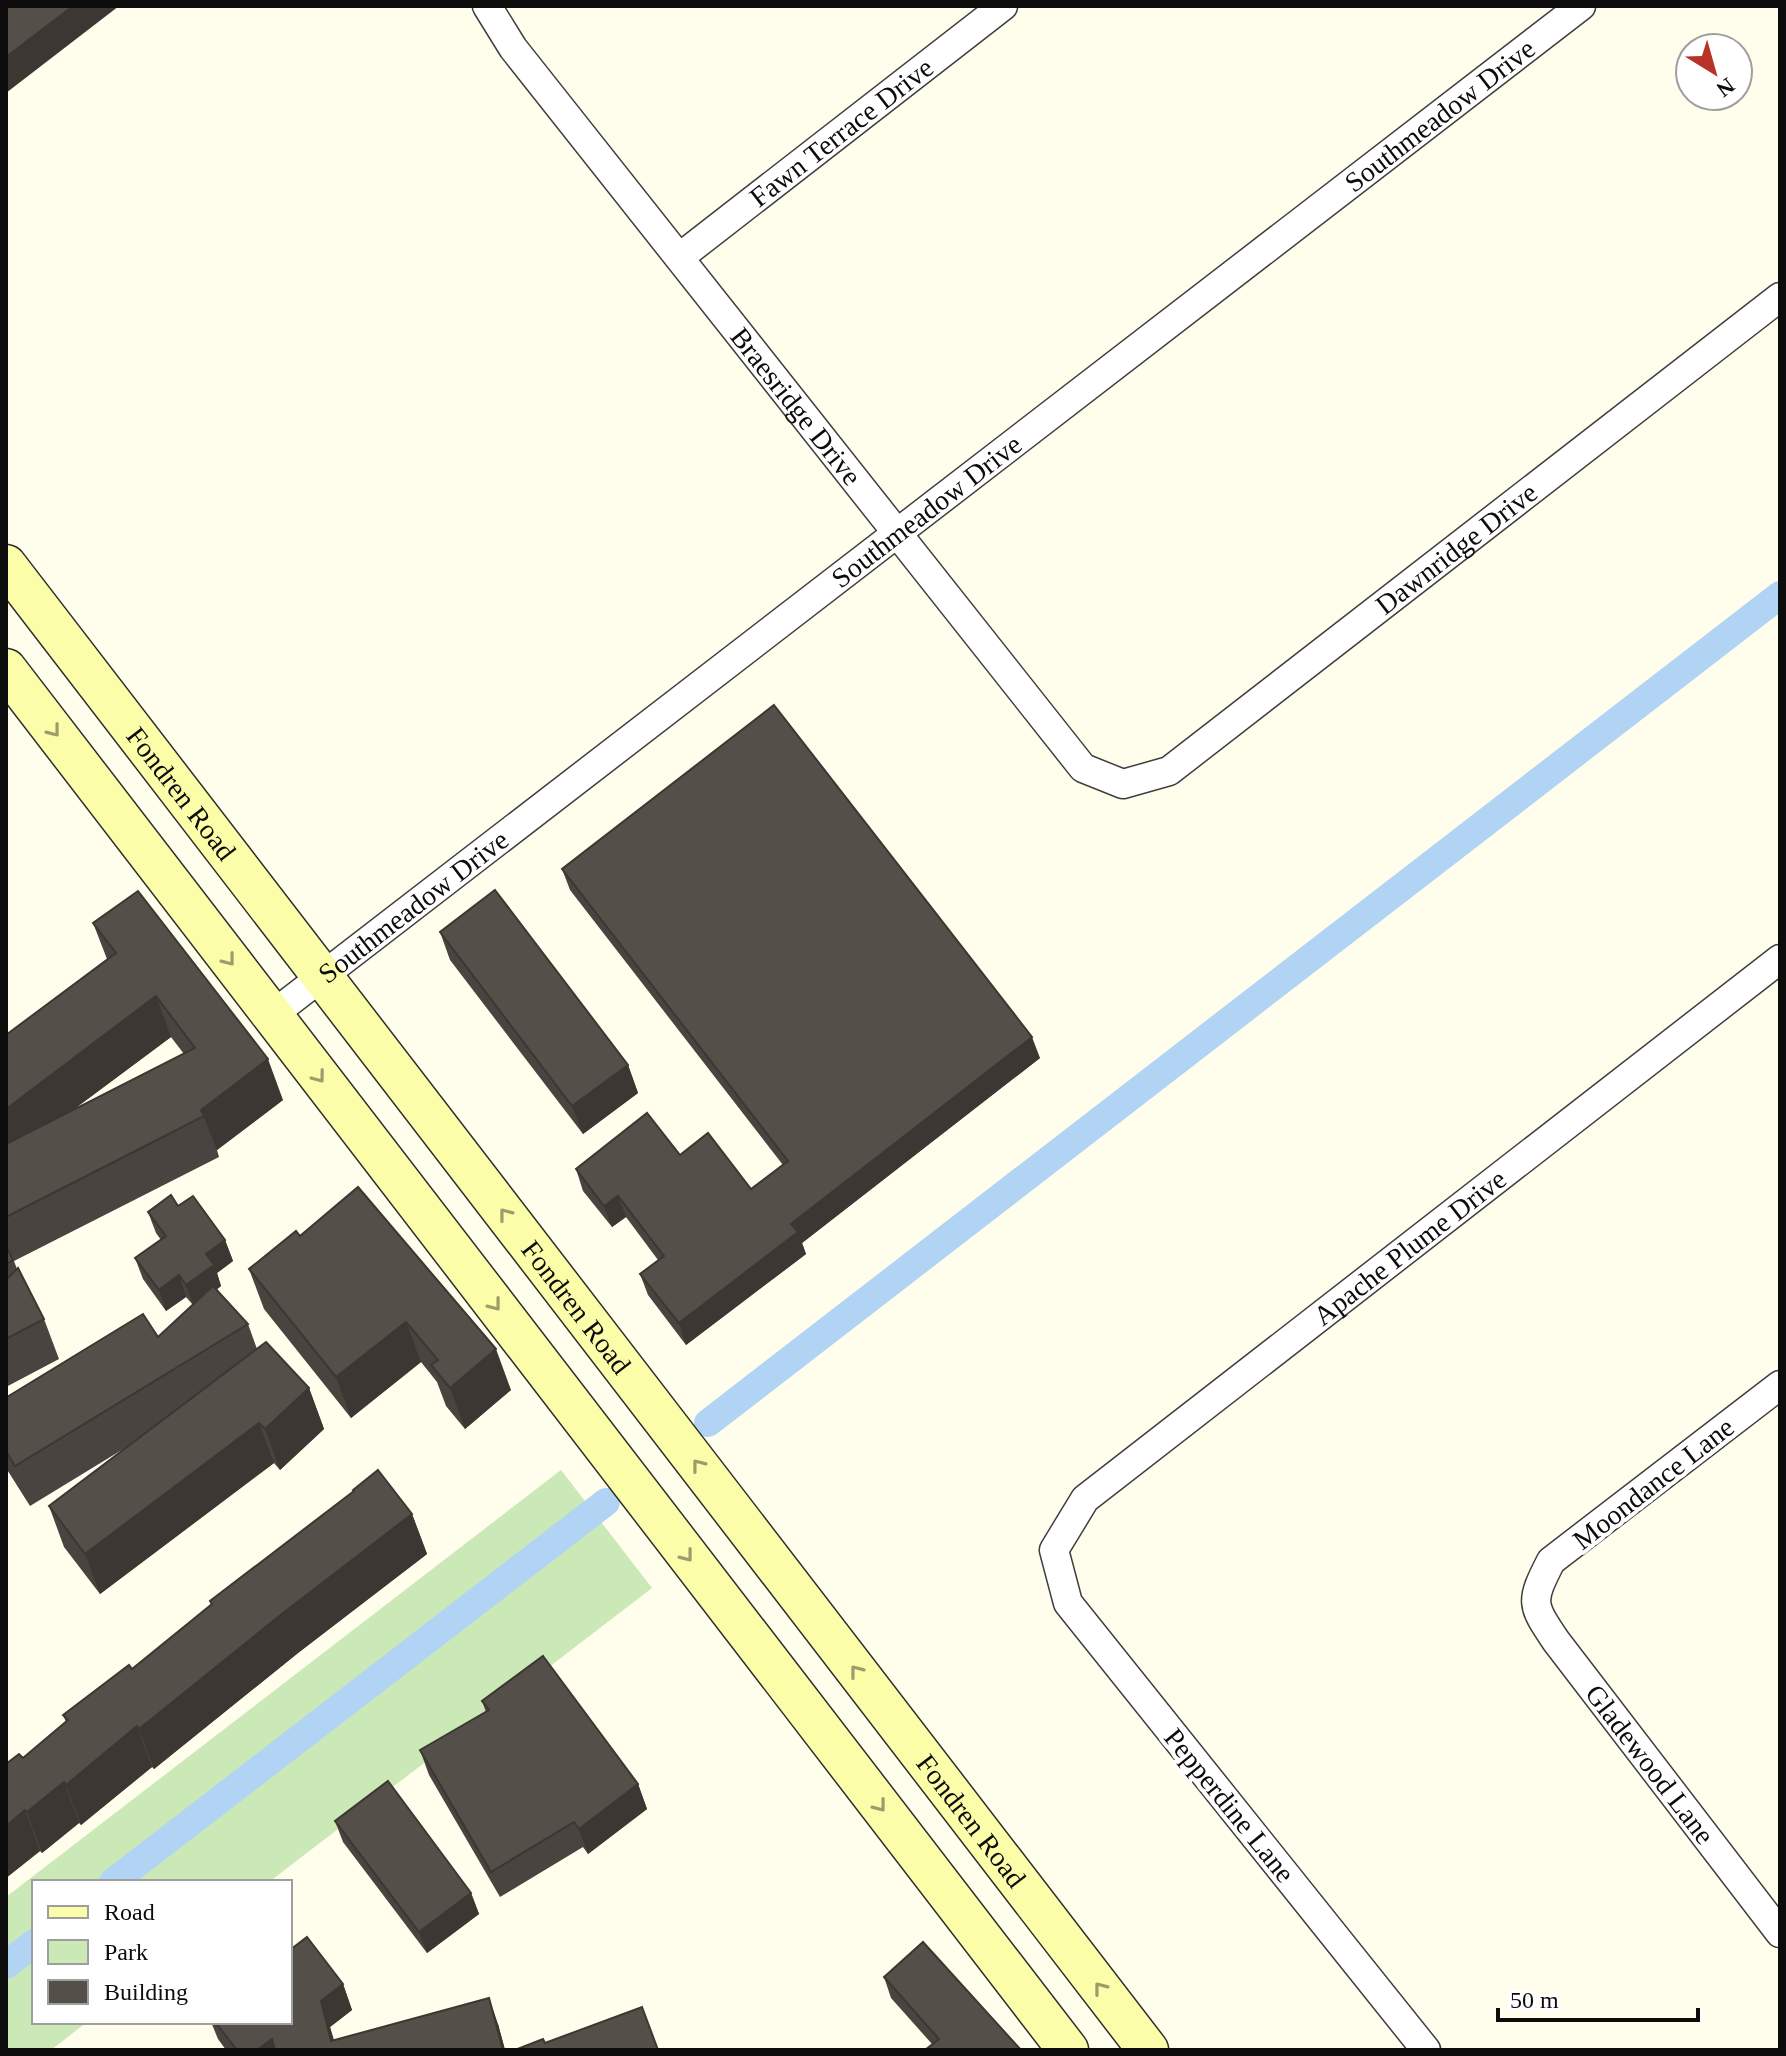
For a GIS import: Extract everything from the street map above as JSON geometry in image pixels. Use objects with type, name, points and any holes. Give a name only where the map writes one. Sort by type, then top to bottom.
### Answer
[{"type":"main road","name":"Fondren Road","points":[[6,565],[1148,2050]]},
{"type":"main road","points":[[6,669],[1068,2050]]},
{"type":"main road","points":[[560,1391],[610,1351]]},
{"type":"main road","points":[[839,1752],[890,1715]]},
{"type":"street","name":"Braesridge Drive","points":[[487,6],[513,48],[1083,768],[1123,784]]},
{"type":"street","name":"Fawn Terrace Drive","points":[[680,257],[1003,6]]},
{"type":"street","name":"Southmeadow Drive","points":[[272,1015],[1581,6]]},
{"type":"street","name":"Dawnridge Drive","points":[[1123,784],[1169,771],[1780,297]]},
{"type":"street","name":"Apache Plume Drive","points":[[1054,1550],[1085,1499],[1780,959]]},
{"type":"street","name":"Moondance Lane","points":[[1537,1589],[1551,1561],[1780,1385]]},
{"type":"street","name":"Pepperdine Lane","points":[[1054,1550],[1068,1603],[1426,2050]]},
{"type":"street","name":"Gladewood Lane","points":[[1537,1589],[1537,1612],[1556,1641],[1780,1933]]},
{"type":"green space","points":[[561,1470],[652,1588],[272,1880],[32,1880],[32,2024],[84,2024],[51,2050],[6,2050],[6,1897]]},
{"type":"building","points":[[6,6],[73,6],[6,57]]},
{"type":"building","points":[[774,705],[1032,1037],[791,1224],[798,1232],[679,1323],[640,1274],[664,1256],[618,1196],[604,1206],[576,1169],[647,1113],[680,1155],[708,1133],[751,1189],[788,1161],[562,869]]},
{"type":"building","points":[[495,890],[628,1065],[572,1106],[440,932]]},
{"type":"building","points":[[138,891],[268,1059],[201,1110],[204,1116],[6,1217],[6,1144],[195,1048],[156,996],[6,1109],[6,1035],[116,953],[93,923]]},
{"type":"building","points":[[358,1187],[496,1349],[450,1388],[431,1365],[438,1360],[406,1322],[336,1377],[249,1269],[296,1231],[300,1236]]},
{"type":"building","points":[[171,1195],[178,1206],[193,1196],[225,1240],[206,1254],[214,1265],[186,1285],[179,1275],[159,1290],[135,1258],[166,1236],[148,1212]]},
{"type":"building","points":[[6,1246],[13,1260],[6,1264]]},
{"type":"building","points":[[18,1268],[44,1319],[6,1339],[6,1280]]},
{"type":"building","points":[[213,1286],[248,1324],[15,1466],[6,1451],[6,1396],[143,1314],[158,1337]]},
{"type":"building","points":[[266,1342],[309,1388],[265,1429],[259,1423],[85,1554],[49,1506]]},
{"type":"building","points":[[378,1470],[412,1514],[139,1729],[137,1726],[66,1785],[64,1782],[6,1826],[6,1764],[19,1754],[23,1758],[68,1720],[63,1715],[129,1665],[132,1669],[212,1604],[210,1601]]},
{"type":"building","points":[[543,1656],[638,1784],[579,1829],[574,1822],[491,1872],[420,1750],[489,1710],[482,1701]]},
{"type":"building","points":[[388,1781],[471,1893],[419,1932],[335,1821]]},
{"type":"building","points":[[307,1937],[343,1984],[321,2001],[331,2041],[489,1998],[503,2050],[275,2050],[272,2039],[257,2050],[237,2050],[217,2024],[292,2024],[292,1948]]},
{"type":"building","points":[[923,1942],[1021,2050],[925,2050],[939,2039],[884,1977]]},
{"type":"building","points":[[642,2007],[658,2050],[515,2050],[543,2039],[545,2043]]},
{"type":"waterway","points":[[708,1423],[1780,595]]},
{"type":"waterway","points":[[116,1880],[606,1502]]},
{"type":"waterway","points":[[6,1965],[32,1945]]}]
